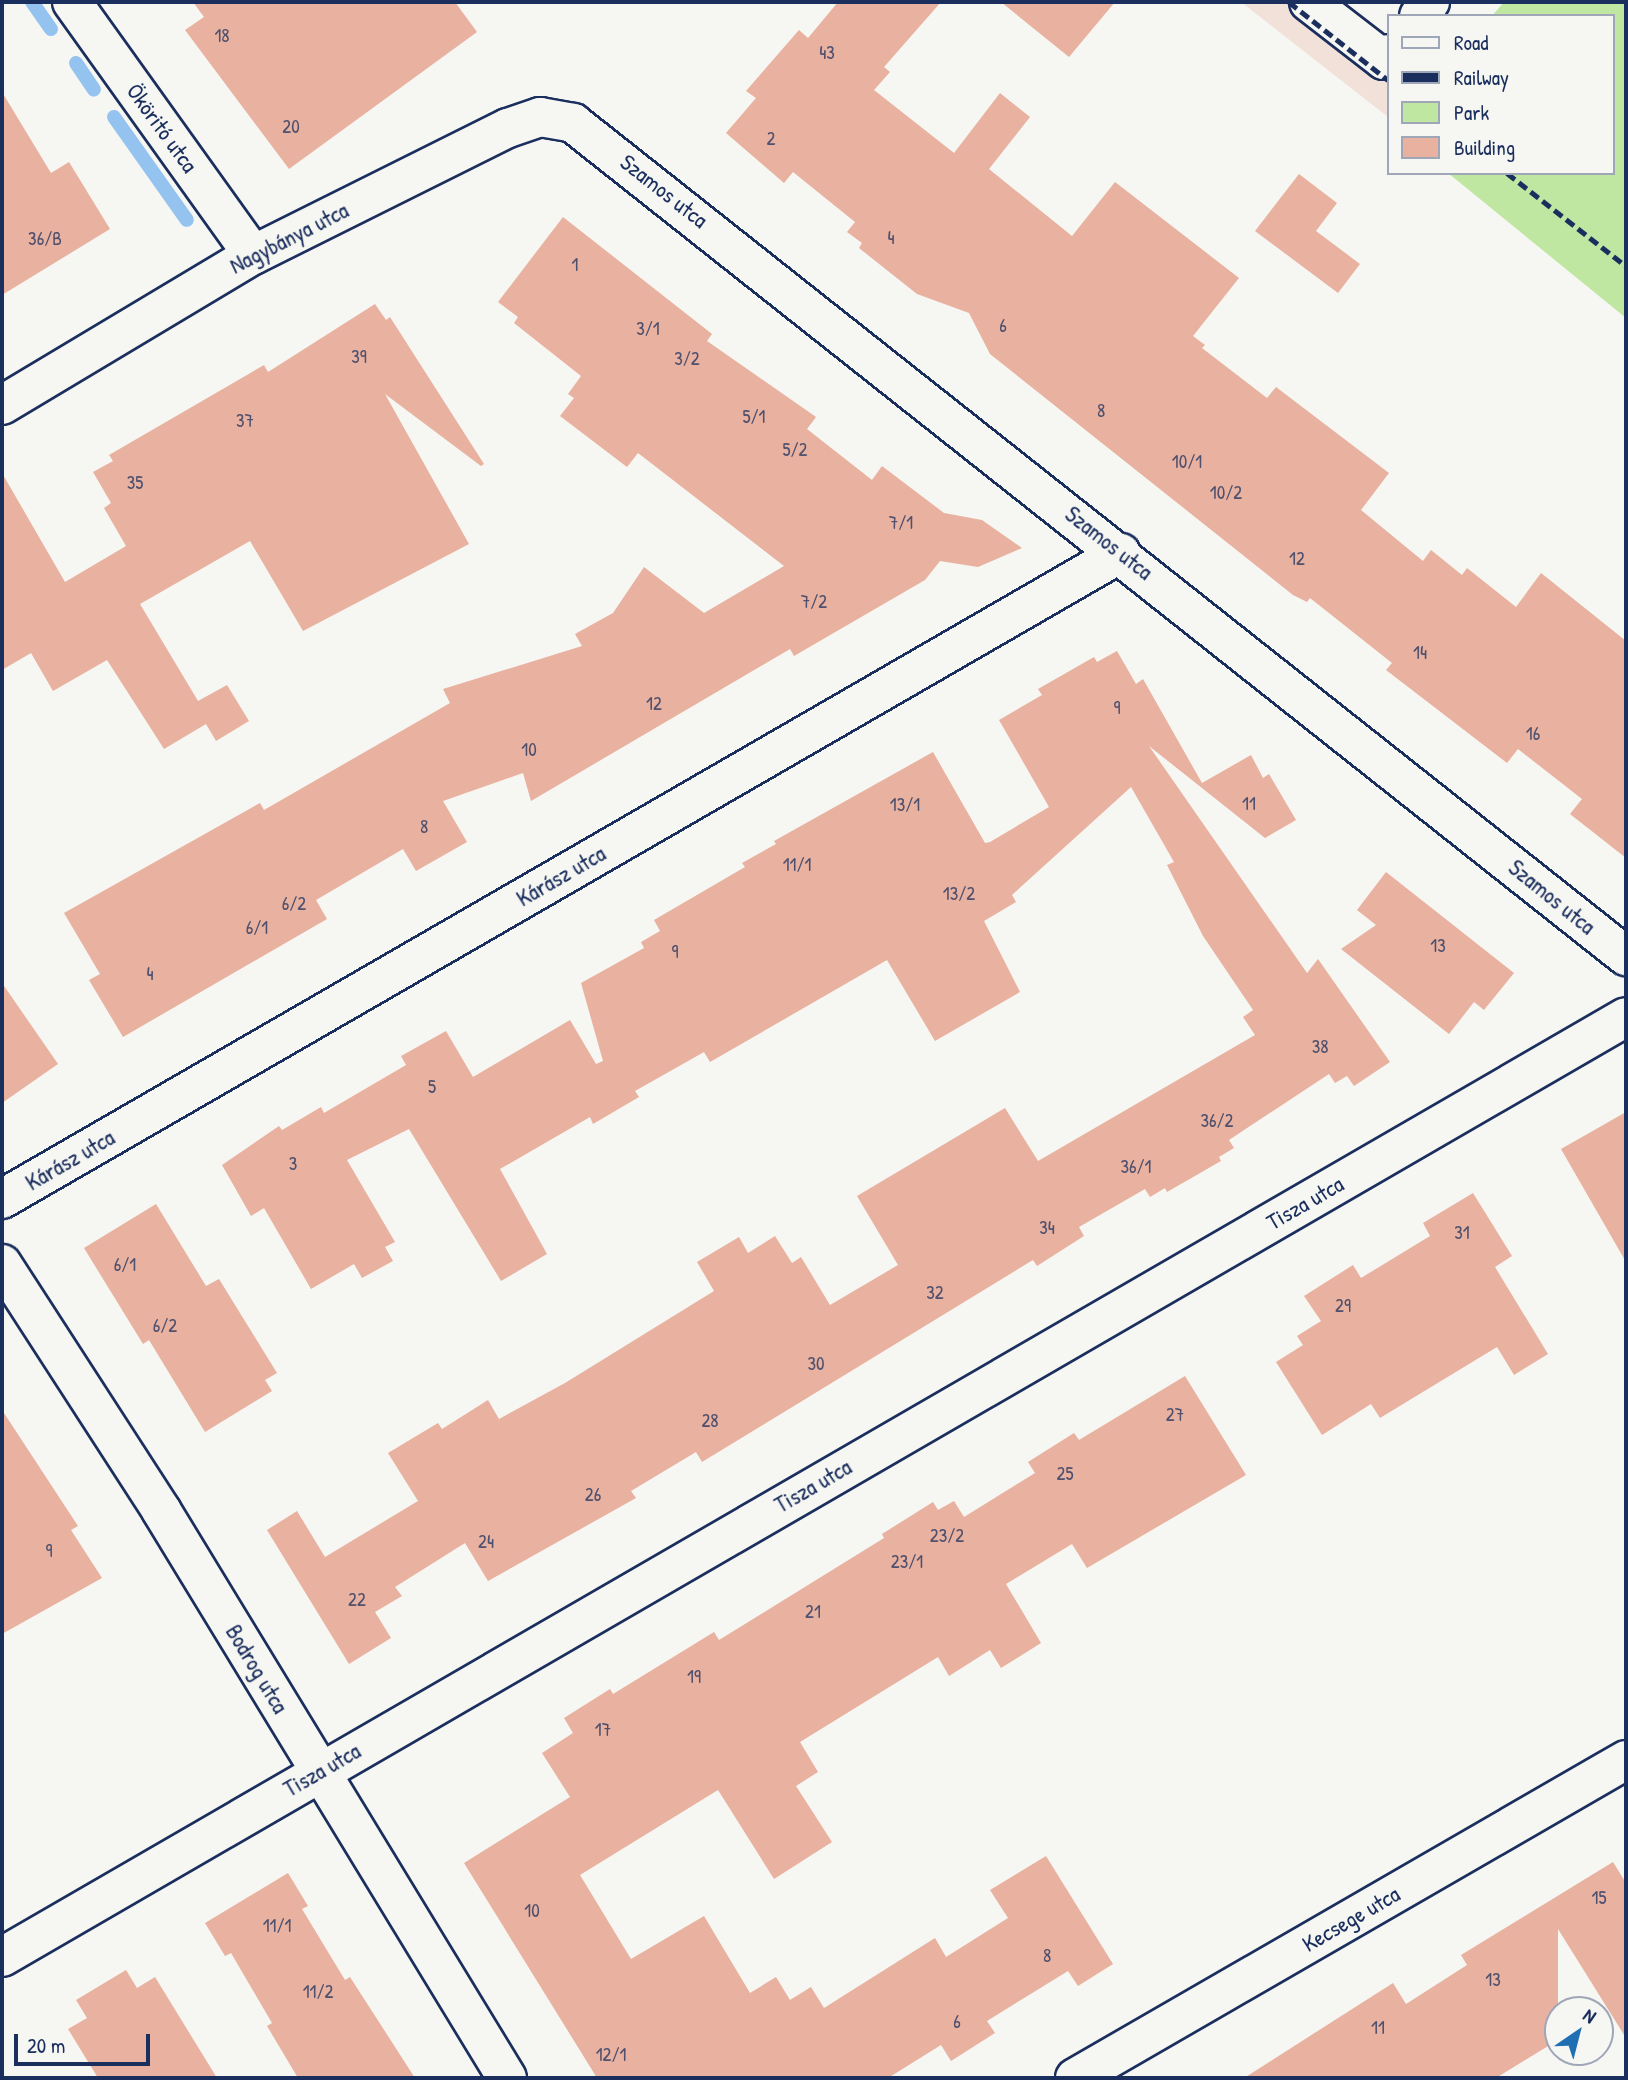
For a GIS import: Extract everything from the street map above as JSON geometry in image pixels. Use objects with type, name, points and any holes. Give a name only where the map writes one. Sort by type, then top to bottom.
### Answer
[{"type":"street","name":"Ököritó utca","points":[[72,2],[253,255]]},
{"type":"street","points":[[1309,2],[1386,57]]},
{"type":"street","name":"Nagybánya utca","points":[[2,405],[253,255],[524,121],[557,118],[590,132]]},
{"type":"street","name":"Szamos utca","points":[[590,132],[1626,956]]},
{"type":"street","name":"Kárász utca","points":[[2,1199],[1121,553]]},
{"type":"street","name":"Tisza utca","points":[[2,1957],[1626,1017]]},
{"type":"street","name":"Bodrog utca","points":[[2,1264],[161,1510],[507,2078]]},
{"type":"street","name":"Kecsege utca","points":[[1075,2078],[1626,1760]]},
{"type":"shaded area","points":[[1241,2],[1334,2],[1386,43],[1386,115]]},
{"type":"green space","points":[[1504,2],[1626,2],[1626,318],[1450,175],[1614,175],[1614,14],[1494,14]]},
{"type":"building","points":[[193,2],[455,2],[477,32],[289,169],[185,30],[204,17]]},
{"type":"building","points":[[838,2],[941,2],[884,67],[890,72],[874,90],[954,153],[1000,93],[1030,117],[989,169],[1072,236],[1115,182],[1239,278],[1193,336],[1205,345],[1202,348],[1267,398],[1276,387],[1389,473],[1361,510],[1423,561],[1431,550],[1462,575],[1467,568],[1516,607],[1541,573],[1626,641],[1626,858],[1570,814],[1582,799],[1518,749],[1507,763],[1386,670],[1392,663],[1310,598],[1307,602],[1293,595],[990,354],[969,313],[917,294],[859,248],[862,243],[847,232],[855,222],[793,172],[784,183],[726,133],[756,98],[746,91],[799,30],[808,38]]},
{"type":"building","points":[[1001,2],[1115,2],[1069,57]]},
{"type":"building","points":[[2,92],[51,173],[69,162],[110,229],[2,295]]},
{"type":"building","points":[[1299,174],[1337,203],[1316,231],[1360,264],[1338,293],[1255,231]]},
{"type":"building","points":[[563,217],[712,334],[707,341],[816,417],[807,429],[872,480],[882,466],[944,513],[982,520],[1022,548],[978,567],[940,561],[925,580],[794,656],[790,649],[531,801],[523,773],[443,801],[467,842],[416,871],[403,849],[316,900],[327,919],[123,1037],[89,980],[100,974],[64,913],[260,803],[264,810],[450,703],[443,689],[582,646],[575,634],[613,613],[644,567],[704,613],[784,566],[638,453],[627,467],[560,416],[574,398],[568,394],[581,376],[514,323],[518,317],[498,302]]},
{"type":"building","points":[[375,304],[386,320],[390,317],[484,464],[481,466],[385,394],[469,544],[303,631],[250,541],[140,604],[198,701],[227,685],[249,721],[216,741],[206,724],[164,749],[107,660],[53,691],[31,653],[2,670],[2,473],[65,582],[126,546],[104,508],[111,503],[93,472],[113,461],[109,455],[264,365],[268,372]]},
{"type":"building","points":[[1117,651],[1136,684],[1143,679],[1202,783],[1251,755],[1263,778],[1269,774],[1296,820],[1265,838],[1149,746],[1307,973],[1318,959],[1390,1062],[1354,1086],[1347,1076],[1335,1083],[1329,1074],[1229,1140],[1234,1148],[1219,1157],[1221,1161],[1167,1192],[1165,1188],[1150,1197],[1145,1189],[1079,1227],[1084,1236],[1037,1266],[1033,1260],[702,1462],[696,1452],[631,1491],[636,1498],[488,1581],[465,1543],[395,1587],[402,1596],[375,1612],[391,1638],[349,1664],[267,1530],[297,1511],[325,1557],[418,1501],[388,1453],[438,1423],[442,1429],[488,1400],[499,1419],[565,1383],[714,1291],[697,1262],[739,1237],[748,1253],[775,1236],[792,1263],[801,1257],[830,1305],[898,1265],[857,1196],[1005,1108],[1038,1161],[1255,1035],[1243,1017],[1253,1010],[1203,936],[1167,865],[1174,862],[1131,787],[1012,895],[1016,902],[984,921],[1020,992],[935,1041],[887,960],[710,1062],[704,1052],[635,1091],[639,1097],[593,1124],[590,1117],[500,1169],[547,1254],[501,1281],[409,1129],[347,1160],[395,1242],[385,1247],[393,1261],[362,1278],[354,1264],[311,1289],[264,1208],[251,1216],[222,1165],[279,1126],[282,1130],[321,1107],[324,1113],[406,1065],[401,1056],[446,1031],[473,1077],[570,1020],[596,1064],[603,1061],[581,983],[644,948],[641,942],[660,931],[654,920],[745,867],[742,863],[776,844],[774,841],[933,752],[985,843],[990,842],[1049,807],[999,720],[1042,695],[1038,689],[1094,657],[1097,662]]},
{"type":"building","points":[[1386,872],[1514,973],[1484,1010],[1474,1002],[1449,1034],[1341,949],[1376,925],[1357,910]]},
{"type":"building","points":[[2,983],[58,1064],[2,1103]]},
{"type":"building","points":[[1626,1112],[1626,1262],[1561,1149]]},
{"type":"building","points":[[1473,1193],[1512,1256],[1495,1267],[1548,1354],[1514,1375],[1497,1347],[1380,1418],[1371,1404],[1322,1435],[1276,1362],[1303,1345],[1297,1336],[1321,1321],[1304,1296],[1353,1265],[1361,1278],[1430,1236],[1423,1223]]},
{"type":"building","points":[[156,1204],[206,1286],[219,1279],[277,1373],[265,1380],[272,1391],[205,1432],[149,1340],[143,1344],[84,1248]]},
{"type":"building","points":[[1185,1376],[1246,1475],[1087,1568],[1072,1544],[1006,1584],[1041,1643],[1001,1668],[990,1650],[949,1676],[938,1657],[800,1742],[818,1772],[796,1786],[832,1842],[774,1879],[718,1790],[580,1875],[631,1959],[704,1916],[750,1993],[776,1977],[790,2000],[811,1987],[824,2008],[935,1938],[946,1957],[1008,1918],[990,1890],[1046,1856],[1113,1964],[1078,1986],[1068,1971],[987,2021],[995,2033],[951,2061],[941,2045],[888,2078],[597,2078],[464,1863],[570,1797],[542,1753],[573,1733],[564,1718],[610,1689],[613,1694],[714,1632],[719,1640],[884,1538],[882,1534],[933,1502],[938,1510],[954,1501],[964,1517],[1035,1473],[1028,1462],[1074,1433],[1079,1440]]},
{"type":"building","points":[[2,1410],[78,1526],[71,1530],[102,1578],[2,1634]]},
{"type":"building","points":[[1613,1862],[1626,1883],[1626,2038],[1614,2019],[1614,1996],[1600,1996],[1558,1929],[1558,1996],[1544,1996],[1544,2049],[1496,2078],[1244,2078],[1393,1983],[1406,2004],[1467,1965],[1461,1955]]},
{"type":"building","points":[[288,1873],[308,1906],[302,1909],[345,1980],[350,1977],[415,2078],[298,2078],[267,2026],[272,2023],[231,1953],[225,1956],[205,1923]]},
{"type":"building","points":[[126,1970],[137,1988],[155,1977],[217,2078],[98,2078],[68,2029],[87,2018],[76,2000]]},
{"type":"waterway","points":[[32,2],[51,29]]},
{"type":"waterway","points":[[76,63],[94,90]]},
{"type":"waterway","points":[[114,117],[187,220]]},
{"type":"railway","points":[[1289,2],[1386,78]]},
{"type":"railway","points":[[1510,175],[1626,266]]}]
